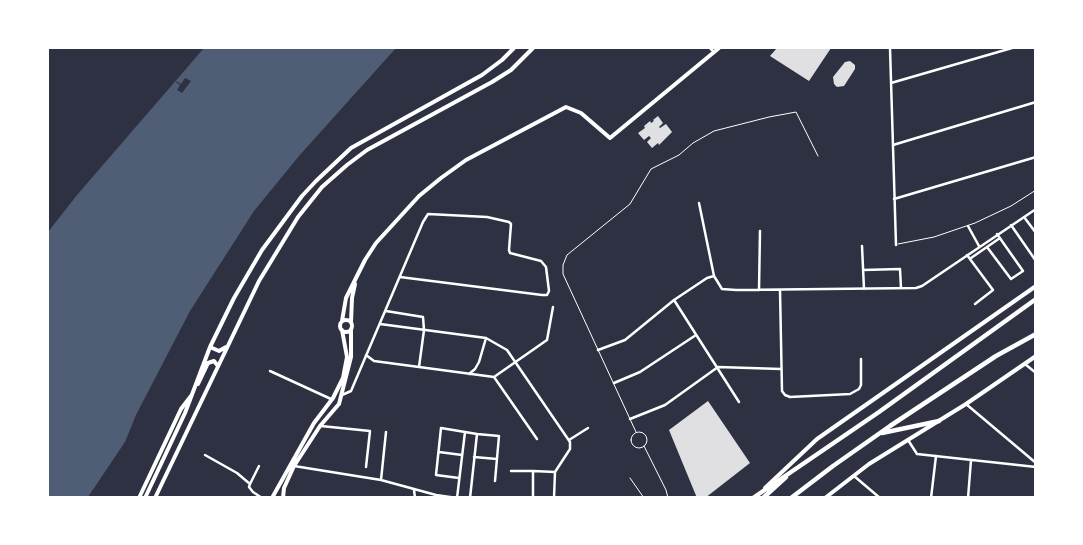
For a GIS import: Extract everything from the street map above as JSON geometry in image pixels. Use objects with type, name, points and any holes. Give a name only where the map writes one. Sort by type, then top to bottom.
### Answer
[{"type":"highway","points":[[753,498],[879,412],[1036,299]]},
{"type":"highway","points":[[791,498],[878,434],[996,356],[1036,334]]},
{"type":"highway","points":[[878,434],[938,421]]},
{"type":"highway","points":[[763,498],[796,468]]},
{"type":"highway","points":[[787,498],[801,490]]},
{"type":"main road","points":[[145,498],[191,396],[210,347],[234,298],[262,250],[302,196],[351,148],[486,73],[514,48]]},
{"type":"main road","points":[[155,498],[255,289],[272,258],[322,187],[368,150],[511,70],[533,48]]},
{"type":"main road","points":[[283,498],[284,488],[294,466],[320,426],[336,407],[342,395],[347,358],[340,325],[346,298],[376,243],[419,196],[466,160],[566,107],[581,113],[610,138],[719,48]]},
{"type":"main road","points":[[272,498],[314,423],[345,378],[351,357],[352,298],[356,279]]},
{"type":"main road","points":[[764,489],[816,438],[1036,286]]},
{"type":"main road","points":[[342,321],[347,320],[351,322]]},
{"type":"main road","points":[[342,330],[346,332],[351,329]]},
{"type":"main road","points":[[210,347],[219,351],[227,346]]},
{"type":"main road","points":[[825,498],[853,476],[966,404],[1036,356]]},
{"type":"main road","points":[[193,390],[200,381],[208,362],[214,361],[218,366]]},
{"type":"main road","points":[[139,498],[181,409],[191,396]]},
{"type":"main road","points":[[331,399],[338,399],[339,402]]},
{"type":"main road","points":[[331,399],[331,405],[336,407]]},
{"type":"main road","points":[[314,423],[320,426]]},
{"type":"street","points":[[710,48],[714,52]]},
{"type":"street","points":[[890,48],[896,245]]},
{"type":"street","points":[[891,83],[1012,48]]},
{"type":"street","points":[[893,145],[1036,102]]},
{"type":"street","points":[[894,199],[1036,157]]},
{"type":"street","points":[[699,203],[714,276],[722,289],[760,290],[916,288],[922,286],[1036,209]]},
{"type":"street","points":[[342,395],[350,391],[386,311],[422,222],[428,214],[487,218],[509,222],[511,224],[509,250],[514,255],[541,261],[546,267],[549,291],[547,295],[542,295],[400,277]]},
{"type":"street","points":[[1024,217],[1036,233]]},
{"type":"street","points":[[1011,225],[1036,261]]},
{"type":"street","points":[[968,226],[980,246]]},
{"type":"street","points":[[760,231],[760,290]]},
{"type":"street","points":[[987,247],[1011,280],[1023,270],[998,234]]},
{"type":"street","points":[[970,258],[1000,238]]},
{"type":"street","points":[[862,246],[864,289]]},
{"type":"street","points":[[967,254],[993,290],[975,304]]},
{"type":"street","points":[[863,270],[900,269],[902,288]]},
{"type":"street","points":[[598,350],[625,340],[674,300],[707,278],[714,276]]},
{"type":"street","points":[[780,290],[781,369],[782,391],[784,395],[790,397],[844,396],[850,394],[859,389],[861,385],[861,359]]},
{"type":"street","points":[[674,300],[739,402]]},
{"type":"street","points":[[366,355],[374,361],[494,377],[547,340],[553,307]]},
{"type":"street","points":[[386,311],[423,317],[424,330],[419,367]]},
{"type":"street","points":[[380,324],[486,338],[507,350],[569,440],[570,449],[556,472],[554,498]]},
{"type":"street","points":[[614,383],[640,372],[696,335]]},
{"type":"street","points":[[469,374],[479,362],[486,338]]},
{"type":"street","points":[[1025,364],[1036,373]]},
{"type":"street","points":[[630,419],[665,405],[718,367],[781,369]]},
{"type":"street","points":[[270,371],[331,399]]},
{"type":"street","points":[[494,377],[537,439]]},
{"type":"street","points":[[966,404],[1036,465]]},
{"type":"street","points":[[320,426],[370,431],[366,468]]},
{"type":"street","points":[[460,478],[436,475],[442,428],[499,436],[495,481]]},
{"type":"street","points":[[569,440],[588,428]]},
{"type":"street","points":[[381,480],[386,432]]},
{"type":"street","points":[[294,466],[381,480],[414,490],[457,498],[465,432]]},
{"type":"street","points":[[470,498],[477,434]]},
{"type":"street","points":[[908,440],[917,454],[1036,465]]},
{"type":"street","points":[[439,452],[462,455]]},
{"type":"street","points":[[205,455],[237,473],[250,484]]},
{"type":"street","points":[[474,456],[497,459]]},
{"type":"street","points":[[931,498],[936,456]]},
{"type":"street","points":[[968,498],[972,460]]},
{"type":"street","points":[[259,466],[249,487],[252,492],[262,498]]},
{"type":"street","points":[[511,471],[556,472]]},
{"type":"street","points":[[533,471],[533,498]]},
{"type":"street","points":[[853,476],[875,496],[880,498]]},
{"type":"street","points":[[414,490],[415,498]]},
{"type":"lane","points":[[636,432],[563,274],[563,265],[567,255],[630,204],[651,169],[679,156],[693,143],[714,131],[796,112],[818,156]]},
{"type":"lane","points":[[896,245],[934,237],[968,226],[1011,206],[1036,190]]},
{"type":"lane","points":[[636,432],[643,432],[647,437],[644,446],[638,448],[631,442],[632,436],[636,432]]},
{"type":"lane","points":[[644,446],[666,490],[668,498]]},
{"type":"lane","points":[[630,478],[644,498]]},
{"type":"water","points":[[204,48],[396,48],[299,156],[254,211],[190,311],[136,415],[125,442],[88,497],[48,497],[48,232],[77,195]]},
{"type":"pier","points":[[185,78],[191,81],[182,93],[177,90],[180,85],[176,81],[181,84]]},
{"type":"building","points":[[777,48],[831,48],[809,81],[770,56]]},
{"type":"building","points":[[850,61],[855,65],[855,69],[844,86],[837,87],[834,84],[833,77],[845,62]]},
{"type":"building","points":[[658,116],[663,123],[659,127],[666,124],[672,132],[659,145],[658,143],[652,148],[647,142],[651,138],[649,136],[644,140],[638,133]]},
{"type":"building","points":[[708,401],[750,463],[705,498],[697,498],[669,430]]}]
